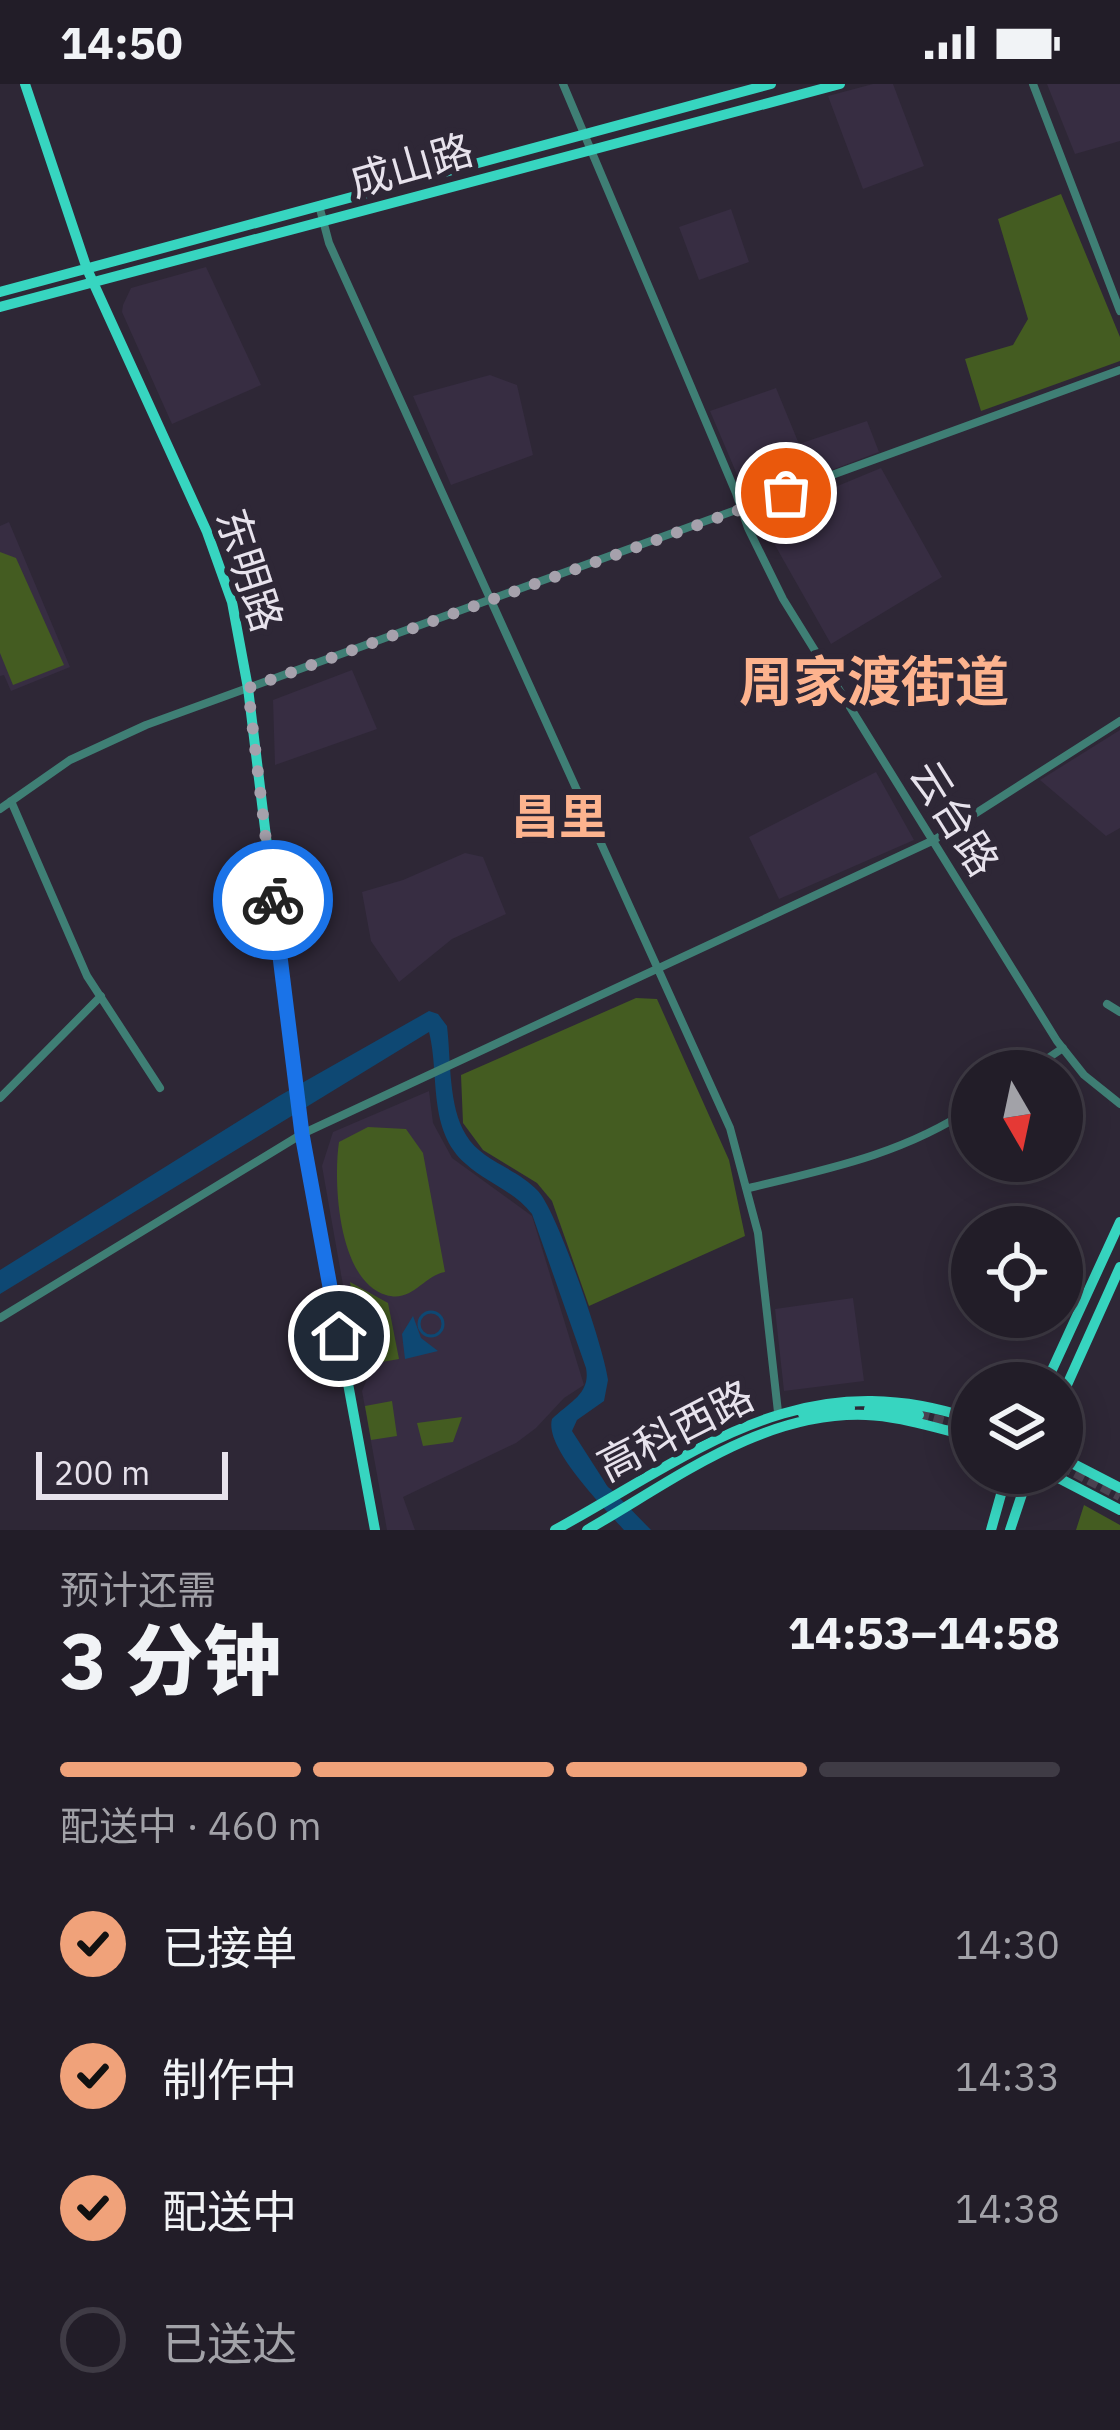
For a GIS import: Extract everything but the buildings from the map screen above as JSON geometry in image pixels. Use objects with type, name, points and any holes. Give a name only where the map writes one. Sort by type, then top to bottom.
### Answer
[{"type":"main road","name":"东明路","points":[[25,84],[92,282],[214,549],[232,602],[248,688],[299,1117],[375,1530]]},
{"type":"main road","name":"成山路","points":[[0,307],[323,224],[771,84]]},
{"type":"main road","name":"成山路","points":[[0,292],[320,209],[840,84]]},
{"type":"main road","points":[[1056,1362],[1120,1222]]},
{"type":"main road","points":[[1077,1362],[1120,1267]]},
{"type":"main road","name":"高科西路","points":[[555,1530],[778,1412],[848,1399],[901,1403],[951,1414]]},
{"type":"main road","points":[[733,1433],[789,1417],[848,1408],[919,1415]]},
{"type":"main road","name":"高科西路","points":[[587,1530],[746,1439],[786,1425],[864,1415],[951,1431]]},
{"type":"main road","points":[[1083,1469],[1120,1488]]},
{"type":"main road","points":[[1083,1490],[1120,1509]]},
{"type":"main road","points":[[992,1530],[1001,1494]]},
{"type":"main road","points":[[1010,1530],[1022,1494]]},
{"type":"street","name":"云台路","points":[[562,84],[742,509],[792,613],[1063,1048],[1084,1075],[1120,1104]]},
{"type":"street","points":[[1033,84],[1120,311]]},
{"type":"street","points":[[320,209],[730,1127],[749,1188],[761,1254],[778,1412]]},
{"type":"street","points":[[0,809],[86,752],[248,688],[1120,370]]},
{"type":"street","points":[[0,1318],[302,1134],[934,840],[1120,721]]},
{"type":"street","points":[[11,801],[87,976],[160,1088]]},
{"type":"street","points":[[0,1098],[101,996]]},
{"type":"street","points":[[1107,1004],[1120,1012]]},
{"type":"street","points":[[749,1188],[881,1155],[951,1121]]},
{"type":"shaded area","points":[[873,84],[893,84],[924,166],[863,189],[828,96]]},
{"type":"shaded area","points":[[1047,84],[1120,84],[1120,141],[1075,154]]},
{"type":"shaded area","points":[[731,209],[749,262],[699,280],[679,227]]},
{"type":"shaded area","points":[[206,267],[261,385],[172,424],[123,305],[131,288]]},
{"type":"shaded area","points":[[490,375],[517,385],[533,455],[451,485],[413,396]]},
{"type":"shaded area","points":[[776,388],[799,444],[867,421],[879,452],[755,499],[744,491],[710,411]]},
{"type":"shaded area","points":[[881,468],[942,577],[831,644],[767,531],[770,514]]},
{"type":"shaded area","points":[[9,522],[70,667],[11,691],[4,675],[0,676],[0,526]]},
{"type":"shaded area","points":[[352,670],[377,729],[275,765],[273,700]]},
{"type":"shaded area","points":[[1120,730],[1120,828],[1106,836],[1040,780]]},
{"type":"shaded area","points":[[876,772],[914,840],[779,899],[749,837]]},
{"type":"shaded area","points":[[465,853],[483,857],[506,914],[452,939],[399,982],[371,941],[362,892]]},
{"type":"shaded area","points":[[429,1091],[433,1123],[452,1158],[532,1216],[584,1385],[516,1443],[403,1497],[415,1530],[387,1530],[362,1391],[370,1372],[356,1359],[322,1166],[333,1132]]},
{"type":"shaded area","points":[[853,1298],[864,1381],[784,1391],[775,1309]]},
{"type":"green space","points":[[1061,194],[1120,337],[1120,361],[981,411],[965,359],[1013,345],[1028,319],[998,219]]},
{"type":"green space","points":[[0,552],[16,558],[64,665],[13,685],[0,653]]},
{"type":"green space","points":[[636,998],[657,999],[729,1160],[745,1236],[589,1306],[552,1201],[537,1183],[483,1150],[463,1123],[461,1075]]},
{"type":"green space","points":[[368,1127],[406,1129],[423,1153],[445,1272],[403,1295],[386,1295],[370,1286],[348,1251],[342,1228],[339,1142]]},
{"type":"green space","points":[[350,1282],[388,1303],[399,1359],[365,1365]]},
{"type":"green space","points":[[392,1401],[397,1436],[371,1440],[365,1406]]},
{"type":"green space","points":[[462,1417],[453,1442],[423,1446],[417,1423]]},
{"type":"green space","points":[[1084,1505],[1120,1525],[1120,1530],[1076,1530]]},
{"type":"water","points":[[429,1011],[447,1026],[453,1096],[466,1135],[538,1191],[557,1225],[589,1312],[608,1380],[604,1401],[577,1420],[572,1431],[606,1484],[651,1530],[624,1530],[557,1445],[552,1419],[582,1391],[586,1368],[532,1214],[466,1164],[445,1135],[429,1032],[0,1294],[0,1270],[279,1096]]},
{"type":"water","points":[[413,1316],[421,1338],[438,1351],[405,1359],[402,1334]]},
{"type":"waterway","points":[[431,1312],[440,1315],[443,1324],[440,1333],[431,1336],[422,1333],[419,1324],[422,1315],[431,1312]]},
{"type":"tunnel","points":[[919,1415],[951,1423]]},
{"type":"tunnel","points":[[1083,1477],[1120,1496]]},
{"type":"way so far","points":[[273,900],[248,688],[786,493]]},
{"type":"district","name":"周家渡街道","points":[[874,681]]},
{"type":"district","name":"昌里","points":[[559,816]]},
{"type":"route","points":[[273,900],[302,1134],[339,1336]]}]
